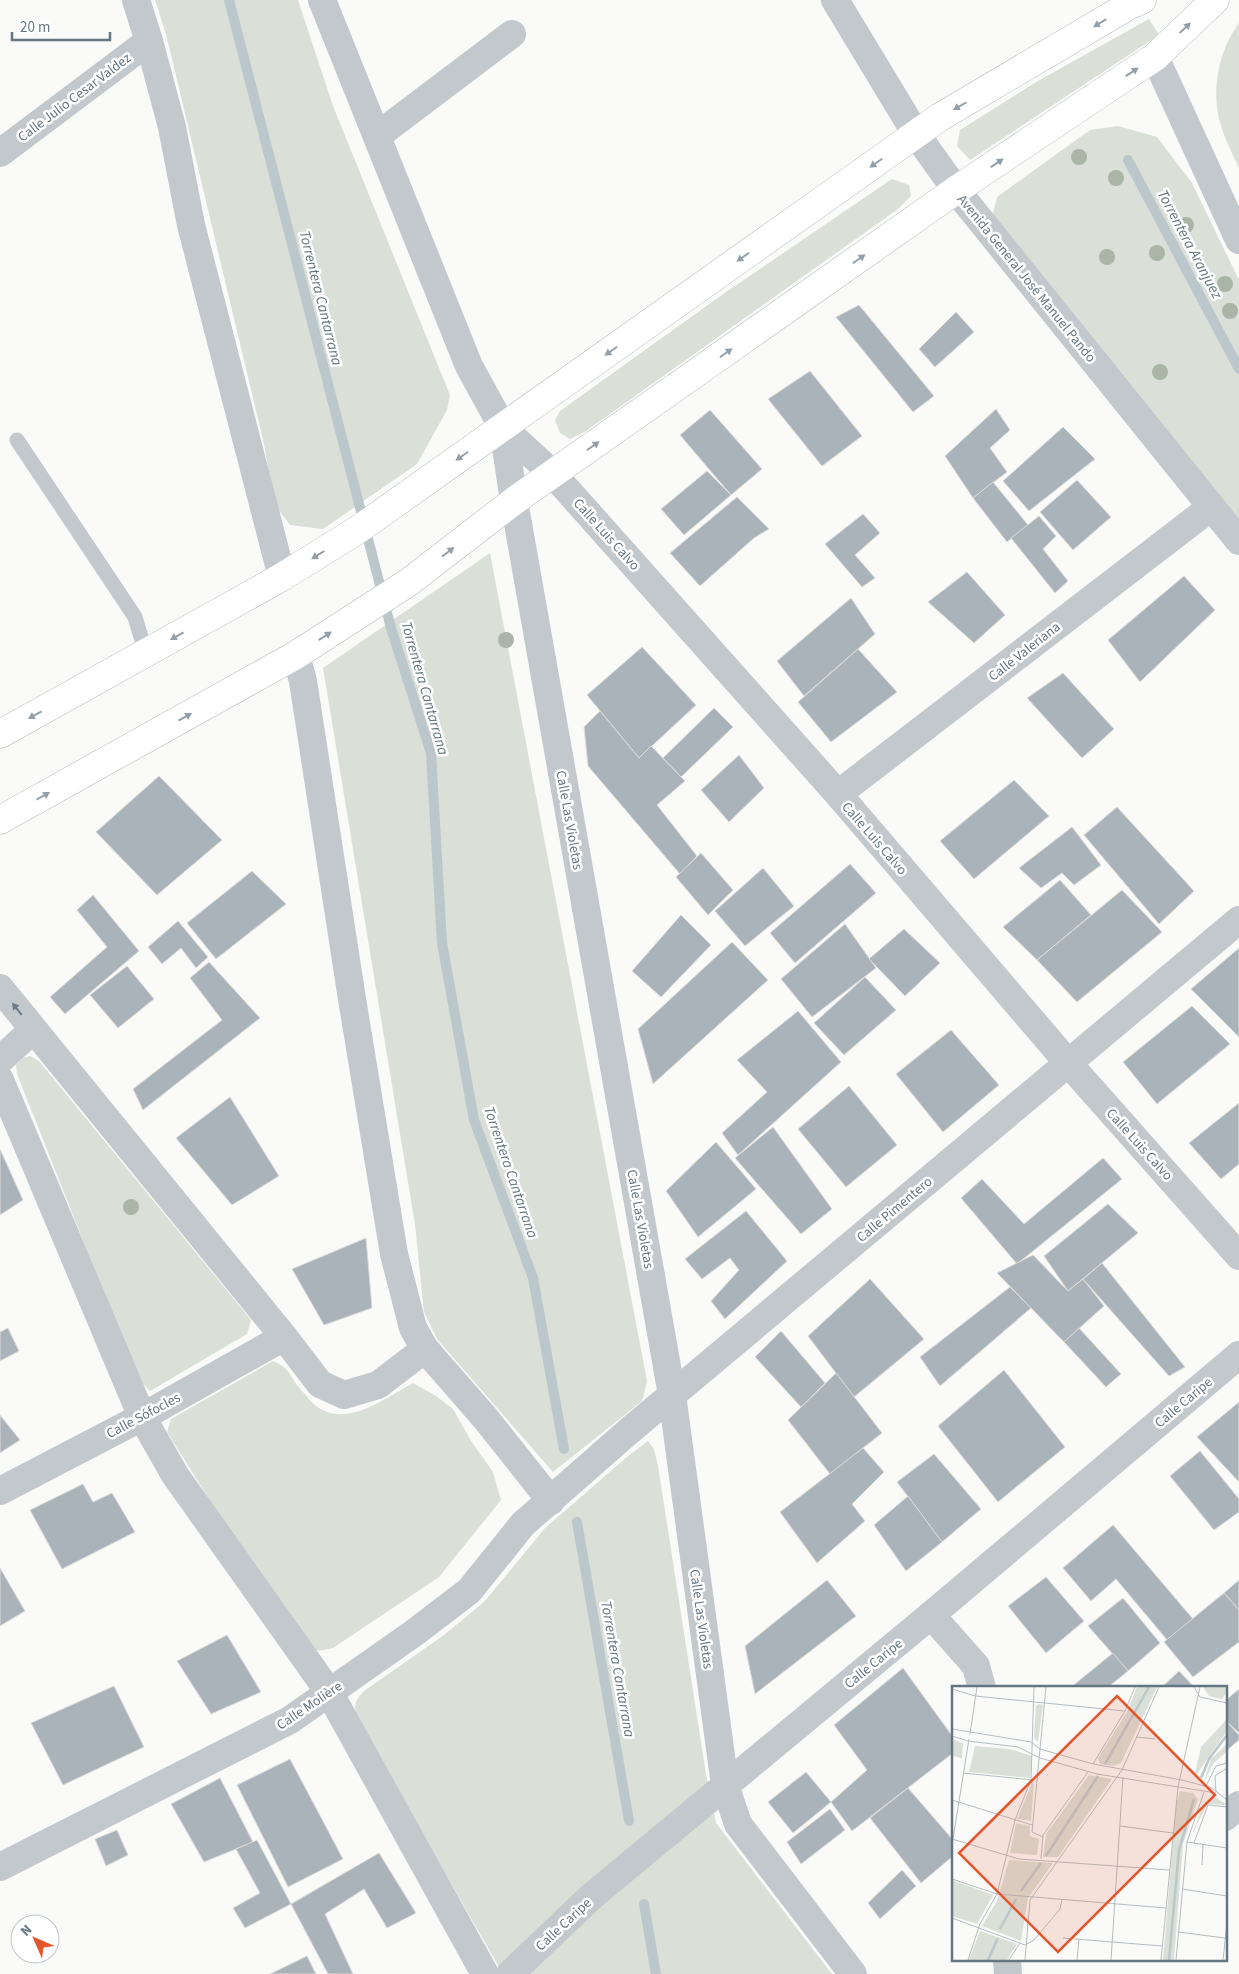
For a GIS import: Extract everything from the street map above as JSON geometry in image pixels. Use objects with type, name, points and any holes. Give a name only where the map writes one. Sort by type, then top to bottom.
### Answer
[{"type":"main road","points":[[0,820],[296,655],[409,582],[514,501],[956,190],[1155,57],[1215,0]]},
{"type":"main road","points":[[0,734],[282,578],[385,510],[940,117],[1134,2]]},
{"type":"street","points":[[136,0],[172,127],[191,226],[282,578]]},
{"type":"street","points":[[322,0],[470,366],[502,428]]},
{"type":"street","name":"Avenida General José Manuel Pando","points":[[835,0],[916,134],[956,190],[1210,508],[1239,541]]},
{"type":"street","points":[[377,136],[512,34]]},
{"type":"street","name":"Calle Julio Cesar Valdez","points":[[0,153],[149,41]]},
{"type":"street","points":[[1155,57],[1239,240]]},
{"type":"street","name":"Calle Luis Calvo","points":[[502,428],[553,474],[838,794],[1069,1064],[1239,1256]]},
{"type":"street","name":"Calle Las Violetas","points":[[502,428],[672,1395],[725,1785],[738,1824],[853,1974]]},
{"type":"street","name":"Calle Valeriana","points":[[838,794],[1210,508]]},
{"type":"street","points":[[296,655],[303,681],[394,1254],[413,1328],[425,1350],[486,1420],[551,1501]]},
{"type":"street","name":"Calle Pimentero","points":[[551,1501],[672,1395],[1239,920]]},
{"type":"street","points":[[0,988],[284,1337],[320,1384],[344,1395],[378,1385],[425,1350]]},
{"type":"street","points":[[0,1060],[33,1030]]},
{"type":"street","points":[[0,1080],[142,1417],[175,1475],[328,1692],[485,1974]]},
{"type":"street","name":"Calle Sófocles","points":[[0,1490],[142,1417],[284,1337]]},
{"type":"street","name":"Calle Caripe","points":[[510,1974],[592,1896],[931,1615],[1239,1355]]},
{"type":"street","name":"Calle Molière","points":[[0,1866],[290,1720],[469,1591],[523,1524],[551,1501]]},
{"type":"street","points":[[931,1615],[976,1666],[981,1686]]},
{"type":"street","points":[[1226,1816],[1239,1805]]},
{"type":"lane","points":[[17,440],[135,618],[146,654]]},
{"type":"shaded area","points":[[155,0],[298,0],[333,106],[450,395],[447,410],[417,464],[323,529],[290,525],[275,505],[264,444],[166,34]]},
{"type":"shaded area","points":[[1149,19],[1159,35],[970,160],[957,146],[960,130],[1038,81]]},
{"type":"shaded area","points":[[1239,23],[1239,169],[1222,128],[1216,96],[1222,57],[1226,45]]},
{"type":"shaded area","points":[[1118,126],[1157,137],[1192,183],[1239,280],[1239,522],[999,231],[993,213],[997,197],[1090,130]]},
{"type":"shaded area","points":[[892,179],[909,185],[911,196],[898,209],[586,431],[570,439],[560,433],[555,420],[560,411],[726,292]]},
{"type":"shaded area","points":[[490,553],[647,1381],[642,1401],[553,1472],[437,1339],[424,1312],[415,1224],[323,668]]},
{"type":"shaded area","points":[[30,1056],[39,1061],[251,1320],[247,1334],[150,1391],[138,1379],[17,1074],[16,1065],[23,1058]]},
{"type":"shaded area","points":[[273,1361],[284,1367],[313,1403],[327,1412],[339,1414],[352,1413],[365,1409],[413,1383],[436,1396],[453,1409],[471,1441],[493,1472],[501,1500],[439,1577],[333,1648],[327,1650],[313,1650],[296,1638],[167,1432],[171,1419]]},
{"type":"shaded area","points":[[648,1441],[654,1449],[658,1466],[706,1774],[716,1823],[832,1974],[503,1974],[359,1723],[355,1708],[362,1693],[444,1635],[485,1601],[545,1528]]},
{"type":"building","points":[[859,305],[934,396],[913,412],[836,317]]},
{"type":"building","points":[[956,312],[974,332],[935,367],[919,349]]},
{"type":"building","points":[[810,371],[862,436],[822,466],[768,399]]},
{"type":"building","points":[[996,409],[1010,430],[990,448],[1007,472],[973,498],[945,456]]},
{"type":"building","points":[[710,410],[762,469],[731,495],[680,435]]},
{"type":"building","points":[[1063,427],[1095,459],[1029,511],[1003,481]]},
{"type":"building","points":[[707,471],[731,495],[684,535],[661,509]]},
{"type":"building","points":[[1077,480],[1111,517],[1073,550],[1040,512]]},
{"type":"building","points":[[993,482],[1028,525],[1007,542],[973,498]]},
{"type":"building","points":[[737,497],[769,529],[754,538],[700,586],[670,553]]},
{"type":"building","points":[[863,514],[880,533],[855,555],[875,578],[862,587],[825,544]]},
{"type":"building","points":[[1039,516],[1056,536],[1043,549],[1068,581],[1055,593],[1011,538]]},
{"type":"building","points":[[967,572],[1005,615],[974,643],[928,602]]},
{"type":"building","points":[[1184,576],[1215,610],[1140,682],[1108,640]]},
{"type":"building","points":[[851,598],[875,634],[804,696],[777,661]]},
{"type":"building","points":[[642,647],[696,705],[639,758],[587,695]]},
{"type":"building","points":[[858,649],[897,692],[831,742],[798,702]]},
{"type":"building","points":[[1063,673],[1114,729],[1082,758],[1027,698]]},
{"type":"building","points":[[714,708],[733,727],[681,777],[663,758]]},
{"type":"building","points":[[600,711],[639,758],[651,746],[685,781],[657,805],[697,856],[680,874],[588,766],[584,727]]},
{"type":"building","points":[[739,755],[764,788],[729,822],[701,790]]},
{"type":"building","points":[[159,776],[222,840],[157,895],[96,832]]},
{"type":"building","points":[[1014,780],[1049,816],[974,879],[940,841]]},
{"type":"building","points":[[1117,807],[1194,891],[1159,924],[1084,835]]},
{"type":"building","points":[[1072,827],[1101,865],[1074,885],[1062,873],[1041,888],[1019,868]]},
{"type":"building","points":[[701,853],[733,890],[708,915],[676,877]]},
{"type":"building","points":[[850,864],[876,893],[795,963],[770,933]]},
{"type":"building","points":[[763,868],[794,906],[745,946],[715,911]]},
{"type":"building","points":[[252,871],[286,904],[216,959],[187,923]]},
{"type":"building","points":[[1060,880],[1091,915],[1037,960],[1003,927]]},
{"type":"building","points":[[1122,890],[1162,932],[1077,1002],[1037,960]]},
{"type":"building","points":[[93,895],[139,951],[65,1014],[50,997],[107,947],[77,910]]},
{"type":"building","points":[[681,915],[711,945],[661,997],[632,971]]},
{"type":"building","points":[[178,921],[208,957],[196,968],[181,948],[162,964],[148,947]]},
{"type":"building","points":[[845,924],[876,968],[812,1017],[781,979]]},
{"type":"building","points":[[904,929],[940,963],[905,996],[869,959]]},
{"type":"building","points":[[732,942],[768,980],[653,1084],[638,1029]]},
{"type":"building","points":[[1239,948],[1239,1037],[1191,989]]},
{"type":"building","points":[[209,962],[260,1018],[143,1110],[133,1089],[222,1020],[190,978]]},
{"type":"building","points":[[127,966],[154,999],[118,1028],[90,995]]},
{"type":"building","points":[[865,977],[896,1010],[844,1055],[814,1023]]},
{"type":"building","points":[[1192,1006],[1230,1044],[1157,1104],[1123,1062]]},
{"type":"building","points":[[798,1011],[841,1062],[738,1155],[722,1133],[767,1092],[737,1060]]},
{"type":"building","points":[[951,1030],[999,1085],[943,1132],[896,1074]]},
{"type":"building","points":[[849,1086],[897,1145],[846,1187],[798,1129]]},
{"type":"building","points":[[230,1097],[279,1176],[232,1205],[176,1138]]},
{"type":"building","points":[[1239,1103],[1239,1164],[1221,1179],[1189,1143]]},
{"type":"building","points":[[773,1127],[832,1209],[801,1234],[735,1158]]},
{"type":"building","points":[[716,1142],[756,1189],[698,1237],[666,1191]]},
{"type":"building","points":[[0,1149],[23,1200],[0,1215]]},
{"type":"building","points":[[1103,1158],[1122,1179],[1017,1264],[961,1198],[982,1179],[1024,1224]]},
{"type":"building","points":[[1108,1204],[1138,1233],[1068,1291],[1044,1256]]},
{"type":"building","points":[[746,1211],[787,1261],[725,1319],[711,1301],[739,1270],[730,1258],[702,1279],[685,1259]]},
{"type":"building","points":[[366,1238],[372,1308],[324,1325],[292,1269]]},
{"type":"building","points":[[1033,1255],[1068,1291],[1083,1279],[1104,1306],[1064,1342],[997,1273]]},
{"type":"building","points":[[1102,1263],[1185,1367],[1169,1376],[1083,1279]]},
{"type":"building","points":[[870,1279],[924,1339],[854,1397],[808,1336]]},
{"type":"building","points":[[1010,1287],[1031,1308],[940,1386],[920,1357]]},
{"type":"building","points":[[8,1328],[19,1351],[0,1361],[0,1332]]},
{"type":"building","points":[[1079,1328],[1121,1374],[1106,1387],[1064,1342]]},
{"type":"building","points":[[781,1331],[825,1383],[801,1407],[755,1357]]},
{"type":"building","points":[[1004,1370],[1065,1447],[998,1502],[938,1426]]},
{"type":"building","points":[[836,1373],[882,1433],[830,1474],[788,1420]]},
{"type":"building","points":[[1239,1402],[1239,1482],[1197,1437]]},
{"type":"building","points":[[0,1415],[20,1440],[0,1453]]},
{"type":"building","points":[[863,1448],[884,1472],[852,1504],[865,1521],[817,1563],[780,1512]]},
{"type":"building","points":[[1200,1451],[1239,1499],[1239,1512],[1214,1530],[1170,1476]]},
{"type":"building","points":[[934,1454],[981,1509],[942,1542],[897,1482]]},
{"type":"building","points":[[83,1484],[93,1502],[112,1493],[135,1532],[62,1569],[30,1510]]},
{"type":"building","points":[[908,1496],[942,1542],[906,1571],[874,1525]]},
{"type":"building","points":[[1113,1525],[1193,1619],[1168,1641],[1116,1579],[1091,1601],[1063,1568]]},
{"type":"building","points":[[0,1568],[25,1611],[0,1626]]},
{"type":"building","points":[[1046,1577],[1084,1621],[1046,1653],[1008,1606]]},
{"type":"building","points":[[827,1580],[856,1616],[755,1694],[745,1646]]},
{"type":"building","points":[[1239,1580],[1239,1610],[1224,1593]]},
{"type":"building","points":[[1224,1593],[1239,1610],[1239,1642],[1193,1677],[1164,1642]]},
{"type":"building","points":[[1123,1598],[1160,1643],[1128,1671],[1088,1626]]},
{"type":"building","points":[[227,1635],[261,1692],[211,1714],[177,1661]]},
{"type":"building","points":[[1113,1653],[1128,1671],[1109,1686],[1072,1686]]},
{"type":"building","points":[[903,1668],[952,1736],[952,1754],[852,1831],[831,1802],[867,1770],[834,1725]]},
{"type":"building","points":[[1179,1671],[1193,1686],[1163,1686]]},
{"type":"building","points":[[114,1686],[144,1747],[63,1785],[31,1723]]},
{"type":"building","points":[[1239,1689],[1239,1733],[1226,1721],[1226,1700]]},
{"type":"building","points":[[1226,1721],[1239,1735],[1239,1740],[1226,1751]]},
{"type":"building","points":[[290,1759],[343,1859],[288,1887],[237,1785]]},
{"type":"building","points":[[806,1772],[831,1802],[793,1833],[768,1802]]},
{"type":"building","points":[[220,1778],[253,1842],[204,1862],[171,1804]]},
{"type":"building","points":[[908,1788],[952,1839],[952,1857],[921,1883],[870,1818]]},
{"type":"building","points":[[830,1809],[845,1830],[801,1864],[787,1842]]},
{"type":"building","points":[[117,1830],[128,1855],[106,1866],[95,1839]]},
{"type":"building","points":[[257,1840],[291,1904],[245,1928],[233,1908],[260,1893],[236,1849]]},
{"type":"building","points":[[379,1853],[416,1913],[387,1928],[364,1889],[325,1914],[353,1974],[328,1974],[291,1904]]},
{"type":"building","points":[[902,1870],[916,1886],[880,1919],[868,1903]]},
{"type":"building","points":[[307,1956],[316,1974],[270,1974]]},
{"type":"waterway","name":"Torrentera Cantarrana","points":[[229,0],[391,628],[431,753],[442,943],[474,1120],[533,1278],[564,1449]]},
{"type":"waterway","name":"Torrentera Aranjuez","points":[[1128,160],[1239,369]]},
{"type":"waterway","name":"Torrentera Cantarrana","points":[[577,1522],[629,1821]]},
{"type":"waterway","name":"Torrentera Cantarrana","points":[[644,1904],[656,1974]]}]
